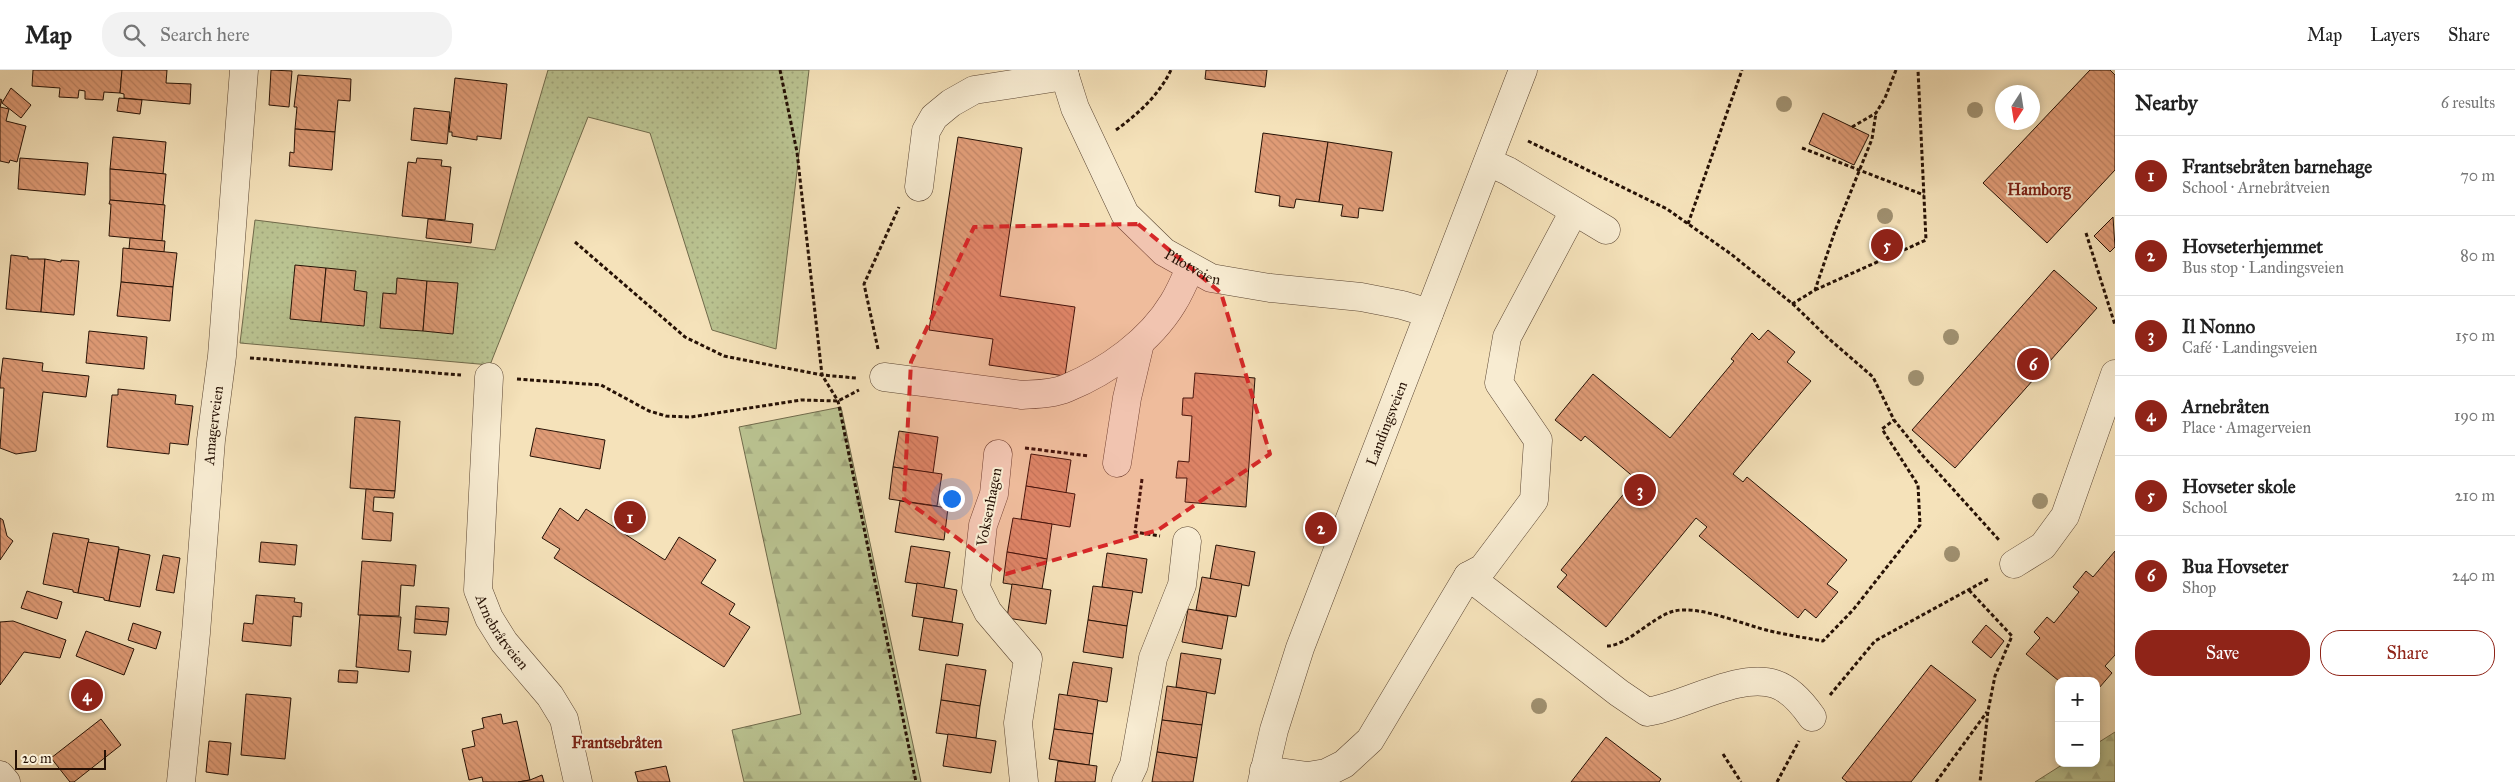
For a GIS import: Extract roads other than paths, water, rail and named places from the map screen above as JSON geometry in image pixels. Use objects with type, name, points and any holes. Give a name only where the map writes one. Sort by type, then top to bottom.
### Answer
[{"type":"street","name":"Amagerveien","points":[[181,782],[196,633],[210,440],[222,356],[244,70]]},
{"type":"street","name":"Landingsveien","points":[[1263,776],[1274,730],[1300,648],[1523,70]]},
{"type":"street","points":[[919,188],[926,131],[934,117],[951,102],[974,90],[1064,73]]},
{"type":"street","name":"Pilotveien","points":[[1064,73],[1075,108],[1125,214],[1164,252],[1211,278],[1237,284],[1361,297],[1402,305],[1429,314]]},
{"type":"street","points":[[1488,162],[1508,171],[1606,230]]},
{"type":"street","points":[[1263,776],[1308,776],[1326,773],[1344,764],[1370,740],[1468,576],[1483,568],[1534,500],[1538,440],[1499,383],[1507,337],[1574,211]]},
{"type":"street","points":[[884,377],[1022,395],[1044,394],[1066,388],[1097,372],[1140,343],[1174,303],[1190,268]]},
{"type":"street","points":[[1117,462],[1127,398],[1140,343]]},
{"type":"street","points":[[2017,562],[2043,546],[2065,516],[2115,374]]},
{"type":"street","name":"Arnebråtveien","points":[[489,377],[478,590],[489,618],[504,642],[550,696],[564,719],[578,782]]},
{"type":"street","name":"Voksenhagen","points":[[998,454],[994,494],[983,525],[976,588],[988,612],[1028,659],[1018,722],[1024,782]]},
{"type":"street","points":[[1126,782],[1134,765],[1153,658],[1182,585],[1187,541]]},
{"type":"street","points":[[1468,576],[1619,693],[1648,712],[1666,709],[1740,683],[1757,682],[1776,684],[1800,701],[1812,716]]},
{"type":"street","points":[[0,776],[6,782]]},
{"type":"place","name":"Hovseter skole","points":[[1887,245]]},
{"type":"place","name":"Bua Hovseter","points":[[2033,364]]},
{"type":"place","name":"Il Nonno","points":[[1640,490]]},
{"type":"place","name":"Frantsebråten barnehage","points":[[630,517]]},
{"type":"place","name":"Hovseterhjemmet","points":[[1321,528]]},
{"type":"place","name":"Arnebråten","points":[[87,695]]},
{"type":"district","name":"Hamborg","points":[[2039,189]]},
{"type":"district","name":"Frantsebråten","points":[[617,742]]}]
